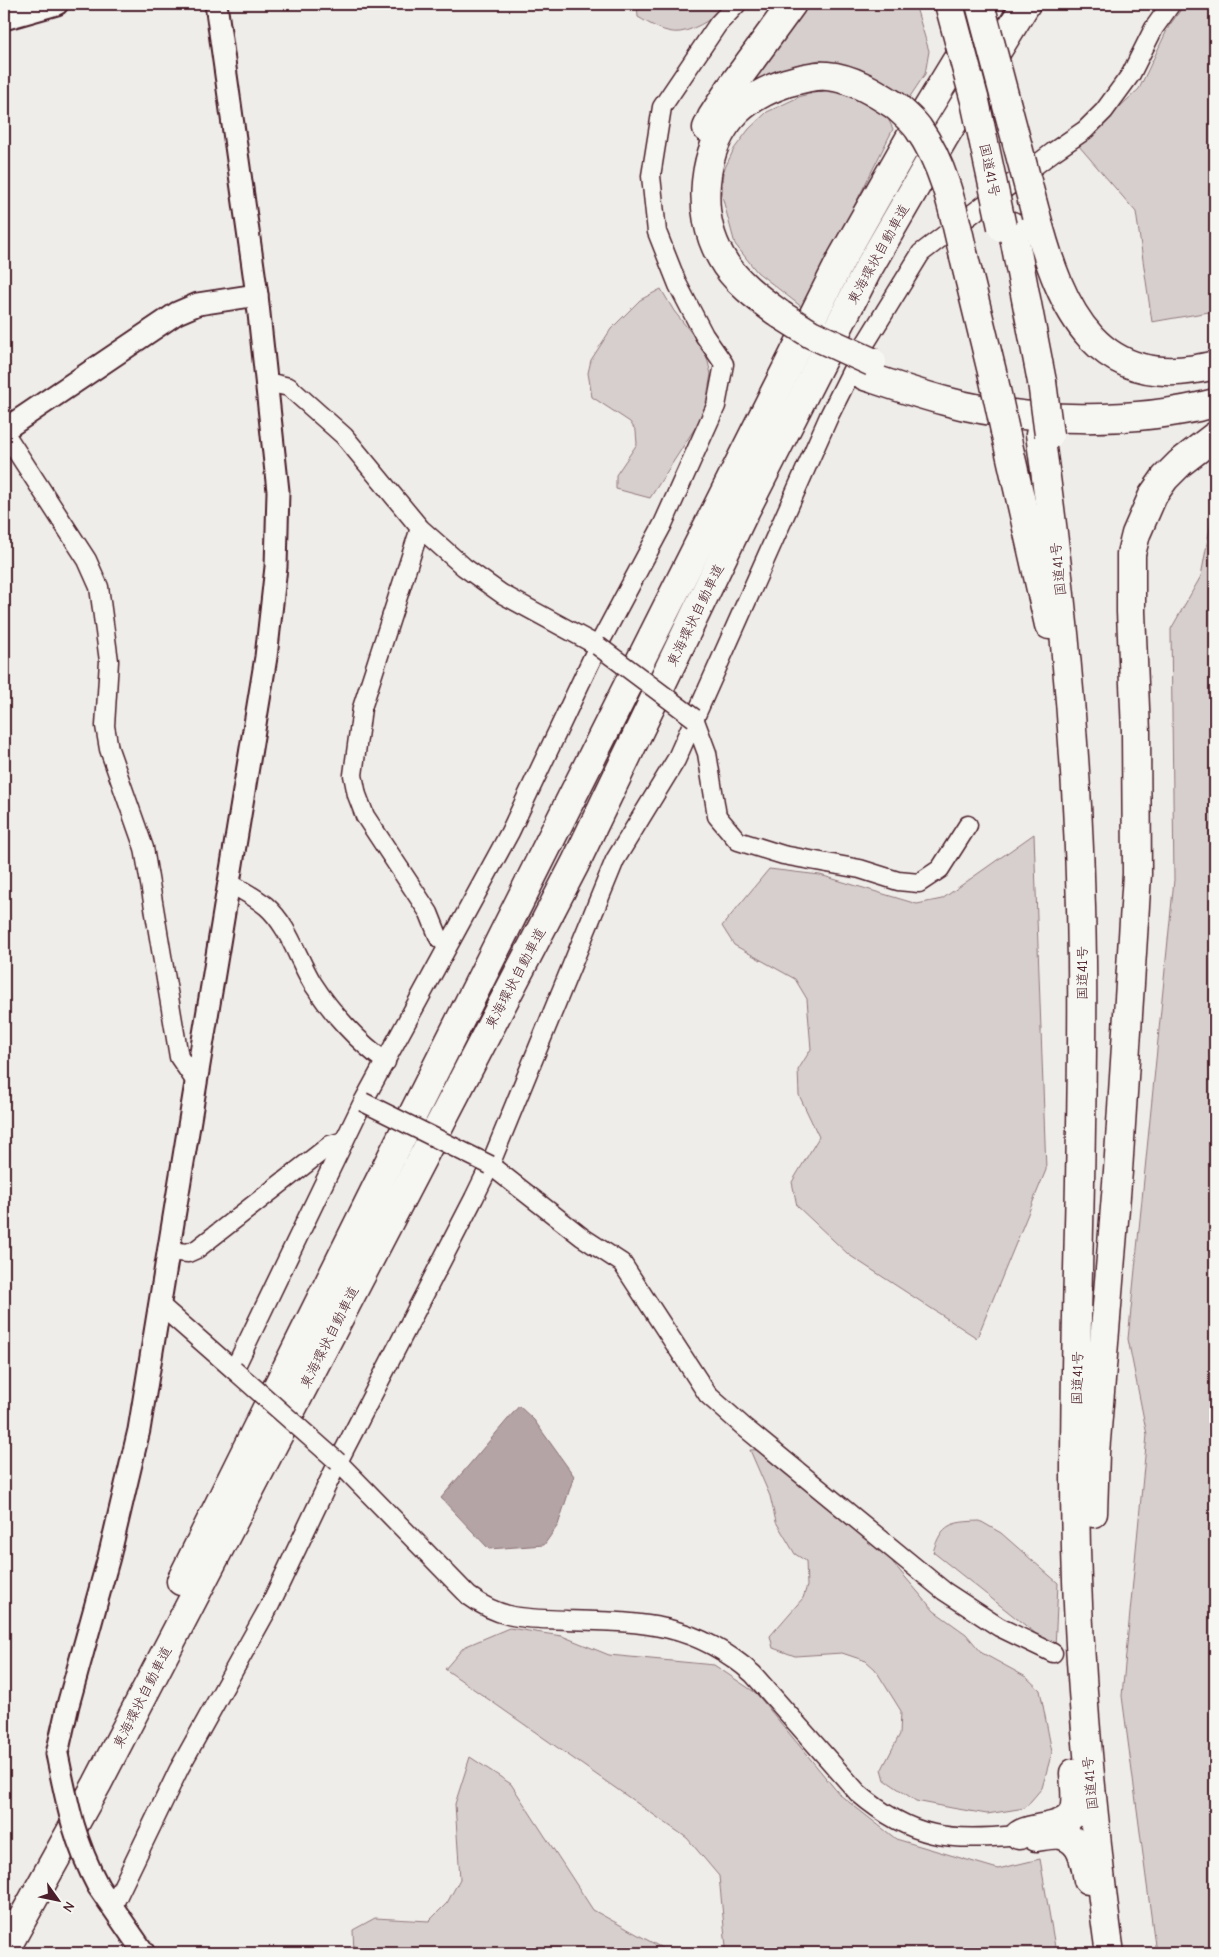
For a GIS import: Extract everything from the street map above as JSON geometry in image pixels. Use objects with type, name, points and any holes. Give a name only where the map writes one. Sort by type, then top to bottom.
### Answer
[{"type":"highway","points":[[778,323],[739,305],[723,290],[709,271],[698,251],[693,231],[689,210],[689,187],[693,163],[712,117],[792,4]]},
{"type":"highway","name":"国道41号","points":[[949,4],[1007,227]]},
{"type":"highway","name":"国道41号","points":[[958,4],[984,98],[1036,382],[1045,435],[1079,693],[1089,873],[1090,962],[1088,1251],[1084,1395],[1086,1576],[1094,1717],[1118,1953]]},
{"type":"highway","points":[[980,4],[1046,253],[1065,300],[1086,332],[1099,345],[1114,355],[1147,369],[1166,372],[1186,371],[1215,365]]},
{"type":"highway","name":"東海環状自動車道","points":[[4,1945],[99,1748],[378,1184],[842,258],[918,124],[991,4]]},
{"type":"highway","name":"東海環状自動車道","points":[[4,1952],[101,1776],[575,864],[742,517],[868,269],[943,139],[1026,4]]},
{"type":"highway","points":[[1080,874],[1072,841],[1066,753],[1054,653],[1047,614],[1005,431],[993,376],[951,202],[932,151],[917,127],[896,106],[876,93],[852,82],[828,76],[803,78],[778,86],[753,98],[736,112],[724,128],[715,148],[707,176],[706,202],[710,232],[721,258],[737,279],[757,298],[778,323],[819,356],[968,391],[1022,399],[1135,400],[1177,394],[1215,385]]},
{"type":"highway","points":[[869,369],[945,402],[978,408],[1056,417],[1121,418],[1164,413],[1215,403]]},
{"type":"highway","name":"国道41号","points":[[1045,435],[1071,701],[1080,874],[1082,963],[1075,1469],[1078,1618],[1088,1762],[1110,1953]]},
{"type":"highway","points":[[1086,1576],[1094,1512],[1095,1453],[1118,1171],[1137,891],[1136,741],[1130,582],[1131,554],[1138,527],[1153,495],[1165,478],[1215,436]]},
{"type":"highway","points":[[1019,1835],[1025,1831],[1063,1822],[1072,1816],[1076,1807],[1071,1686],[1078,1618]]},
{"type":"highway","points":[[1019,1835],[1026,1837],[1064,1836],[1078,1846],[1084,1857],[1101,1953]]},
{"type":"street","points":[[4,19],[57,4]]},
{"type":"street","points":[[144,1953],[112,1908],[86,1863],[74,1833],[57,1754],[68,1705],[110,1557],[139,1430],[266,657],[276,567],[278,491],[267,382],[257,295],[216,4]]},
{"type":"street","points":[[234,1370],[363,1102],[510,832],[598,646],[663,524],[716,406],[724,364],[704,335],[678,285],[657,232],[651,176],[662,107],[718,24],[737,4]]},
{"type":"street","points":[[112,1908],[179,1769],[270,1604],[338,1462],[490,1165],[615,860],[676,760],[830,414],[865,344],[921,253],[1053,152],[1085,130],[1104,111],[1131,74],[1154,28],[1171,4]]},
{"type":"street","points":[[196,1082],[179,1057],[144,848],[109,749],[105,726],[109,661],[99,587],[87,560],[4,431],[177,313],[198,304],[257,295]]},
{"type":"street","points":[[267,382],[289,387],[344,436],[420,528],[464,566],[502,594],[598,646],[694,718],[707,753],[717,816],[738,841],[783,855],[860,869],[898,881],[919,883],[940,869],[968,825]]},
{"type":"street","points":[[420,528],[362,708],[353,775],[357,795],[365,816],[429,912],[439,938],[447,945]]},
{"type":"street","points":[[230,883],[266,906],[286,932],[313,984],[339,1018],[370,1050],[386,1062]]},
{"type":"street","points":[[363,1102],[490,1165],[582,1237],[622,1263],[708,1395],[744,1427],[944,1591],[999,1627],[1053,1653]]},
{"type":"street","points":[[168,1251],[188,1253],[197,1249],[330,1146],[344,1141]]},
{"type":"street","points":[[160,1305],[338,1462],[469,1596],[487,1609],[506,1616],[520,1618],[642,1624],[683,1631],[701,1638],[737,1660],[754,1674],[858,1793],[875,1808],[915,1830],[938,1836],[982,1838],[1019,1835]]},
{"type":"shaded area","points":[[637,4],[732,4],[700,25],[687,31],[675,32],[658,28],[638,17]]},
{"type":"shaded area","points":[[807,4],[915,4],[929,51],[925,74],[905,104],[865,74],[819,60],[774,72],[736,96]]},
{"type":"shaded area","points":[[1185,4],[1215,4],[1215,309],[1209,312],[1152,322],[1136,212],[1078,145],[1139,89],[1169,26]]},
{"type":"shaded area","points":[[827,90],[851,93],[883,108],[893,129],[803,308],[757,272],[735,244],[722,196],[723,172],[734,149],[749,129],[767,112],[801,96]]},
{"type":"shaded area","points":[[661,289],[674,311],[705,350],[711,374],[704,414],[650,498],[616,489],[616,475],[637,444],[636,431],[630,422],[592,397],[588,373],[591,360],[611,329],[640,300]]},
{"type":"shaded area","points":[[1215,501],[1215,1953],[1156,1953],[1122,1696],[1147,1435],[1128,1339],[1174,880],[1171,629],[1201,576]]},
{"type":"shaded area","points":[[1034,834],[1046,1170],[977,1338],[849,1255],[797,1206],[792,1182],[819,1137],[799,1095],[798,1070],[811,1049],[807,999],[795,979],[734,945],[722,926],[769,869],[820,875],[917,904],[942,899]]},
{"type":"shaded area","points":[[519,1406],[534,1420],[574,1476],[558,1525],[544,1545],[489,1549],[441,1498]]},
{"type":"shaded area","points":[[776,1449],[820,1477],[865,1522],[894,1564],[934,1611],[966,1634],[982,1653],[1026,1677],[1040,1690],[1052,1752],[1042,1788],[1025,1808],[987,1814],[916,1801],[885,1780],[882,1769],[900,1734],[901,1711],[875,1669],[866,1661],[842,1653],[795,1656],[773,1648],[770,1636],[803,1598],[807,1586],[806,1561],[795,1554],[776,1522],[770,1496],[750,1450]]},
{"type":"shaded area","points":[[980,1521],[1001,1533],[1058,1583],[1055,1649],[933,1552],[940,1535],[949,1526],[962,1522]]},
{"type":"shaded area","points":[[509,1628],[562,1636],[609,1655],[714,1665],[756,1693],[840,1795],[896,1839],[998,1869],[1040,1859],[1056,1953],[715,1953],[726,1947],[719,1876],[687,1838],[445,1669],[464,1647]]},
{"type":"shaded area","points":[[470,1757],[511,1784],[593,1910],[671,1953],[354,1953],[353,1930],[375,1918],[429,1921],[447,1903],[460,1879],[455,1804]]}]
